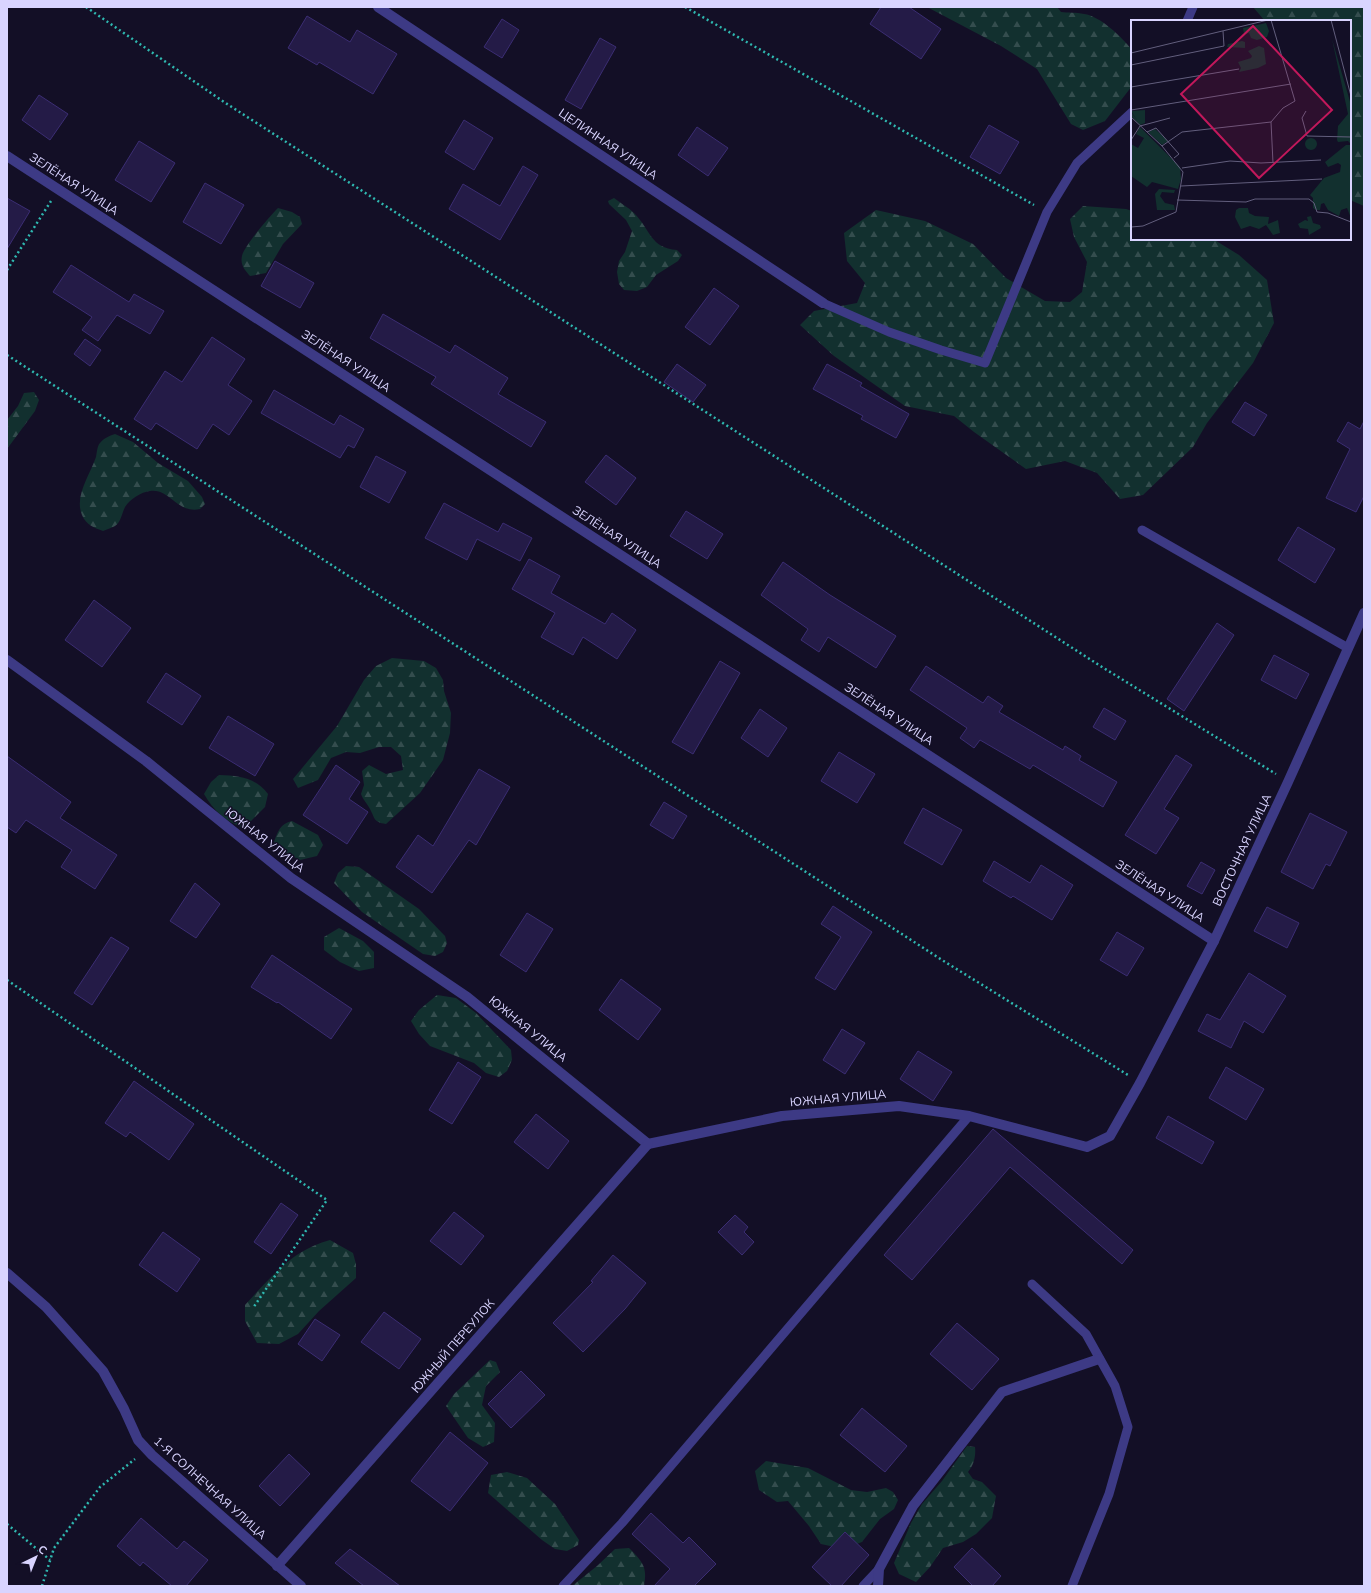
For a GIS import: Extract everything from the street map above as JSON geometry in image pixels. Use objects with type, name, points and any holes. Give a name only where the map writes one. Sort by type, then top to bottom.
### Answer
[{"type":"street","name":"ЦЕЛИННАЯ УЛИЦА","points":[[378,7],[823,303]]},
{"type":"street","name":"ЗЕЛЁНАЯ УЛИЦА","points":[[7,156],[1214,941]]},
{"type":"street","name":"ВОСТОЧНАЯ УЛИЦА","points":[[1110,1136],[1140,1083],[1214,941],[1364,613]]},
{"type":"street","name":"ЮЖНАЯ УЛИЦА","points":[[7,660],[146,761],[291,878],[467,997],[648,1144],[790,1115],[899,1106],[969,1116],[1087,1148],[1110,1136]]},
{"type":"street","name":"ЮЖНЫЙ ПЕРЕУЛОК","points":[[277,1566],[648,1144]]},
{"type":"street","name":"1-Я СОЛНЕЧНАЯ УЛИЦА","points":[[7,1273],[46,1307],[103,1372],[124,1409],[138,1440],[301,1586]]},
{"type":"street","points":[[878,1586],[879,1569],[913,1506],[1002,1392],[1099,1359]]},
{"type":"lane","points":[[1187,20],[1193,7]]},
{"type":"lane","points":[[823,303],[889,332],[984,363],[1025,268],[1047,212],[1077,163],[1131,113]]},
{"type":"lane","points":[[1142,530],[1348,648]]},
{"type":"lane","points":[[563,1586],[622,1523],[969,1116]]},
{"type":"lane","points":[[1032,1284],[1086,1334],[1115,1386],[1128,1427],[1109,1494],[1072,1586]]},
{"type":"lane","points":[[863,1586],[879,1569]]},
{"type":"path","points":[[86,7],[257,124],[1095,662],[1288,782]]},
{"type":"path","points":[[684,7],[1047,212]]},
{"type":"path","points":[[7,270],[58,189]]},
{"type":"path","points":[[7,355],[929,952],[1140,1083]]},
{"type":"path","points":[[7,980],[327,1200],[253,1308]]},
{"type":"path","points":[[42,1586],[54,1548],[100,1488],[147,1449]]},
{"type":"path","points":[[7,1524],[50,1560]]},
{"type":"green space","points":[[927,7],[1057,7],[1061,12],[1078,13],[1090,16],[1104,23],[1123,39],[1131,49],[1131,87],[1105,121],[1083,130],[1071,124],[1037,69],[1001,46]]},
{"type":"green space","points":[[1253,7],[1364,7],[1364,206],[1351,200],[1351,20],[1264,20]]},
{"type":"green space","points":[[614,198],[640,219],[656,242],[668,249],[677,250],[682,255],[678,261],[656,275],[647,287],[637,291],[624,290],[619,284],[617,272],[619,261],[625,252],[632,231],[626,220],[609,204],[608,201]]},
{"type":"green space","points":[[1083,206],[1126,209],[1131,211],[1131,240],[1215,240],[1239,255],[1267,280],[1274,323],[1253,363],[1207,423],[1193,447],[1143,495],[1120,499],[1097,473],[1065,461],[1026,469],[954,416],[905,406],[834,356],[800,325],[814,311],[857,303],[865,283],[847,261],[844,233],[876,210],[925,221],[973,244],[1006,278],[1045,301],[1070,302],[1082,292],[1087,262],[1074,237],[1070,219]]},
{"type":"green space","points":[[278,208],[292,212],[300,217],[302,224],[283,244],[266,273],[250,276],[242,265],[242,256],[244,251],[269,217]]},
{"type":"green space","points":[[34,392],[39,400],[35,411],[7,449],[7,420],[18,406],[24,393]]},
{"type":"green space","points":[[115,434],[133,442],[158,463],[188,481],[202,497],[205,504],[200,509],[192,510],[179,505],[163,493],[150,491],[139,494],[130,501],[125,507],[119,522],[114,527],[103,531],[88,524],[82,515],[80,508],[81,493],[96,457],[99,444],[105,438]]},
{"type":"green space","points":[[392,658],[424,661],[436,668],[443,680],[444,691],[451,713],[450,733],[443,760],[420,793],[386,824],[375,819],[361,794],[364,785],[362,771],[369,765],[386,774],[403,770],[401,756],[391,747],[379,747],[360,753],[346,752],[331,758],[318,780],[298,788],[293,779],[337,726],[364,680],[376,666]]},
{"type":"green space","points":[[219,775],[246,778],[258,784],[268,794],[265,807],[244,828],[221,815],[204,794],[211,782]]},
{"type":"green space","points":[[292,821],[318,835],[323,845],[317,856],[300,860],[286,853],[274,842],[278,831],[282,826]]},
{"type":"green space","points":[[346,866],[359,867],[419,909],[445,936],[447,943],[443,952],[435,956],[423,954],[362,912],[334,883],[338,873]]},
{"type":"green space","points":[[339,928],[363,941],[374,952],[374,968],[359,971],[340,962],[324,950],[324,937]]},
{"type":"green space","points":[[437,995],[456,998],[476,1013],[511,1050],[512,1060],[507,1071],[499,1077],[486,1073],[474,1063],[430,1046],[419,1034],[411,1021],[419,1010]]},
{"type":"green space","points":[[330,1240],[353,1253],[356,1264],[356,1278],[319,1311],[298,1334],[279,1344],[257,1343],[245,1321],[245,1305],[273,1275],[293,1258],[304,1250]]},
{"type":"green space","points":[[490,1360],[496,1362],[500,1372],[486,1386],[482,1405],[495,1423],[494,1442],[483,1447],[468,1438],[446,1406],[454,1394]]},
{"type":"green space","points":[[967,1446],[975,1447],[975,1457],[968,1472],[973,1479],[982,1482],[996,1496],[992,1518],[976,1534],[963,1542],[943,1548],[930,1567],[916,1582],[899,1574],[894,1563],[911,1523],[922,1504],[942,1481]]},
{"type":"green space","points":[[766,1461],[808,1468],[851,1490],[867,1492],[886,1488],[893,1492],[898,1500],[894,1509],[880,1519],[862,1542],[844,1549],[821,1544],[809,1526],[788,1501],[777,1502],[759,1490],[755,1471]]},
{"type":"green space","points":[[507,1472],[527,1478],[555,1504],[579,1540],[578,1545],[567,1551],[555,1549],[542,1540],[488,1493],[491,1475]]},
{"type":"green space","points":[[629,1548],[643,1565],[645,1574],[644,1586],[572,1586],[615,1549]]},
{"type":"building","points":[[881,7],[909,7],[941,29],[921,59],[870,24]]},
{"type":"building","points":[[307,16],[350,42],[357,30],[397,54],[373,94],[319,62],[317,65],[288,48]]},
{"type":"building","points":[[502,19],[519,30],[502,58],[484,47]]},
{"type":"building","points":[[600,38],[616,47],[581,109],[565,100]]},
{"type":"building","points":[[39,95],[68,114],[50,140],[22,120]]},
{"type":"building","points":[[464,120],[493,138],[474,170],[445,152]]},
{"type":"building","points":[[989,125],[1019,142],[1000,174],[970,157]]},
{"type":"building","points":[[697,127],[728,148],[708,176],[678,155]]},
{"type":"building","points":[[139,141],[175,163],[151,202],[115,180]]},
{"type":"building","points":[[523,166],[538,175],[500,240],[449,209],[463,184],[500,206]]},
{"type":"building","points":[[205,183],[244,205],[221,244],[183,222]]},
{"type":"building","points":[[7,198],[30,211],[7,249]]},
{"type":"building","points":[[275,261],[314,283],[300,308],[261,286]]},
{"type":"building","points":[[71,265],[129,302],[134,294],[164,311],[150,334],[117,315],[98,341],[82,330],[92,317],[53,292]]},
{"type":"building","points":[[714,288],[739,306],[710,345],[685,327]]},
{"type":"building","points":[[383,314],[450,353],[455,345],[508,378],[498,394],[546,422],[531,447],[431,384],[436,377],[370,338]]},
{"type":"building","points":[[212,337],[245,359],[228,385],[252,401],[229,435],[213,424],[197,449],[156,423],[151,430],[134,419],[165,371],[182,382]]},
{"type":"building","points":[[85,339],[101,350],[90,366],[74,354]]},
{"type":"building","points":[[677,364],[706,385],[693,402],[664,382]]},
{"type":"building","points":[[827,364],[862,383],[860,386],[909,414],[896,438],[861,419],[863,416],[813,389]]},
{"type":"building","points":[[274,390],[334,425],[340,415],[364,429],[354,448],[348,445],[340,458],[261,413]]},
{"type":"building","points":[[1245,402],[1267,415],[1254,436],[1232,422]]},
{"type":"building","points":[[1364,421],[1364,496],[1356,512],[1326,498],[1350,449],[1337,441],[1348,422],[1360,429]]},
{"type":"building","points":[[606,455],[636,478],[616,505],[585,482]]},
{"type":"building","points":[[376,456],[406,472],[389,503],[360,487]]},
{"type":"building","points":[[444,503],[498,532],[503,523],[532,538],[520,561],[477,539],[467,560],[425,538]]},
{"type":"building","points":[[686,511],[723,534],[707,559],[670,536]]},
{"type":"building","points":[[1298,527],[1335,549],[1315,583],[1278,560]]},
{"type":"building","points":[[529,559],[560,576],[551,593],[605,624],[612,613],[636,630],[617,659],[583,637],[573,655],[541,637],[555,613],[512,589]]},
{"type":"building","points":[[783,562],[830,595],[896,636],[876,668],[828,637],[819,652],[801,640],[808,629],[761,595]]},
{"type":"building","points":[[94,600],[131,628],[102,667],[65,640]]},
{"type":"building","points":[[1217,623],[1234,635],[1184,711],[1167,699]]},
{"type":"building","points":[[1274,655],[1309,674],[1296,699],[1261,680]]},
{"type":"building","points":[[720,661],[740,673],[693,754],[672,742]]},
{"type":"building","points":[[926,666],[983,703],[988,696],[1003,706],[999,712],[1063,750],[1065,746],[1081,756],[1079,760],[1117,782],[1103,807],[1033,765],[1030,769],[980,740],[974,748],[960,738],[967,728],[910,690]]},
{"type":"building","points":[[166,673],[201,696],[182,725],[147,702]]},
{"type":"building","points":[[1104,708],[1126,721],[1115,740],[1093,727]]},
{"type":"building","points":[[760,709],[787,728],[768,757],[741,738]]},
{"type":"building","points":[[228,716],[274,744],[255,776],[209,748]]},
{"type":"building","points":[[839,752],[875,774],[857,803],[821,781]]},
{"type":"building","points":[[1176,755],[1192,765],[1164,809],[1179,818],[1156,854],[1125,835]]},
{"type":"building","points":[[7,756],[71,802],[60,818],[117,855],[95,889],[61,867],[72,850],[26,820],[16,833],[7,827]]},
{"type":"building","points":[[336,765],[360,782],[349,799],[368,812],[347,844],[303,815]]},
{"type":"building","points":[[479,769],[510,787],[476,845],[469,840],[432,893],[396,867],[418,835],[433,846]]},
{"type":"building","points":[[664,802],[687,816],[673,839],[650,825]]},
{"type":"building","points":[[923,808],[962,830],[942,865],[904,843]]},
{"type":"building","points":[[1310,813],[1347,832],[1330,866],[1326,864],[1313,889],[1281,872]]},
{"type":"building","points":[[994,861],[1030,883],[1041,865],[1073,885],[1052,920],[1013,896],[1011,898],[983,881]]},
{"type":"building","points":[[1201,862],[1215,870],[1202,894],[1187,886]]},
{"type":"building","points":[[195,883],[220,904],[196,938],[170,921]]},
{"type":"building","points":[[833,906],[872,932],[835,990],[815,978],[841,937],[821,924]]},
{"type":"building","points":[[1267,907],[1299,923],[1287,948],[1254,931]]},
{"type":"building","points":[[527,913],[553,929],[526,972],[500,955]]},
{"type":"building","points":[[1117,932],[1144,948],[1127,976],[1100,960]]},
{"type":"building","points":[[111,937],[129,948],[92,1005],[74,993]]},
{"type":"building","points":[[272,955],[352,1009],[331,1039],[278,1002],[277,1003],[251,987]]},
{"type":"building","points":[[1249,973],[1286,996],[1263,1033],[1244,1021],[1231,1048],[1198,1031],[1207,1014],[1220,1020]]},
{"type":"building","points":[[621,979],[661,1009],[638,1040],[599,1010]]},
{"type":"building","points":[[842,1029],[865,1043],[845,1074],[823,1060]]},
{"type":"building","points":[[918,1051],[952,1072],[933,1101],[900,1079]]},
{"type":"building","points":[[458,1062],[481,1077],[452,1124],[429,1110]]},
{"type":"building","points":[[1226,1067],[1264,1089],[1246,1120],[1209,1098]]},
{"type":"building","points":[[134,1081],[194,1124],[169,1160],[130,1132],[126,1137],[105,1123]]},
{"type":"building","points":[[536,1114],[569,1141],[548,1169],[514,1142]]},
{"type":"building","points":[[1168,1116],[1214,1142],[1202,1164],[1156,1138]]},
{"type":"building","points":[[993,1129],[1133,1250],[1122,1264],[1010,1167],[912,1280],[884,1255]]},
{"type":"building","points":[[281,1203],[298,1215],[271,1254],[254,1242]]},
{"type":"building","points":[[454,1212],[484,1236],[461,1265],[430,1241]]},
{"type":"building","points":[[735,1215],[748,1227],[744,1232],[754,1242],[742,1255],[718,1232]]},
{"type":"building","points":[[163,1232],[200,1259],[177,1292],[139,1265]]},
{"type":"building","points":[[613,1255],[646,1283],[625,1309],[583,1352],[553,1323],[593,1282],[591,1281]]},
{"type":"building","points":[[384,1312],[421,1339],[399,1369],[361,1342]]},
{"type":"building","points":[[315,1319],[340,1335],[322,1361],[298,1344]]},
{"type":"building","points":[[957,1323],[999,1359],[972,1390],[930,1354]]},
{"type":"building","points":[[521,1371],[545,1395],[511,1428],[488,1404]]},
{"type":"building","points":[[862,1408],[907,1446],[885,1472],[840,1435]]},
{"type":"building","points":[[450,1432],[488,1463],[450,1511],[411,1481]]},
{"type":"building","points":[[289,1454],[310,1474],[280,1506],[259,1486]]},
{"type":"building","points":[[651,1513],[683,1543],[689,1537],[716,1564],[694,1586],[654,1586],[670,1569],[632,1534]]},
{"type":"building","points":[[141,1518],[177,1549],[184,1541],[208,1560],[186,1586],[172,1586],[143,1562],[140,1566],[117,1546]]},
{"type":"building","points":[[845,1532],[869,1555],[841,1586],[832,1586],[812,1567]]},
{"type":"building","points":[[972,1548],[1001,1576],[992,1586],[973,1586],[954,1567]]},
{"type":"building","points":[[350,1549],[400,1586],[364,1586],[335,1563]]}]
